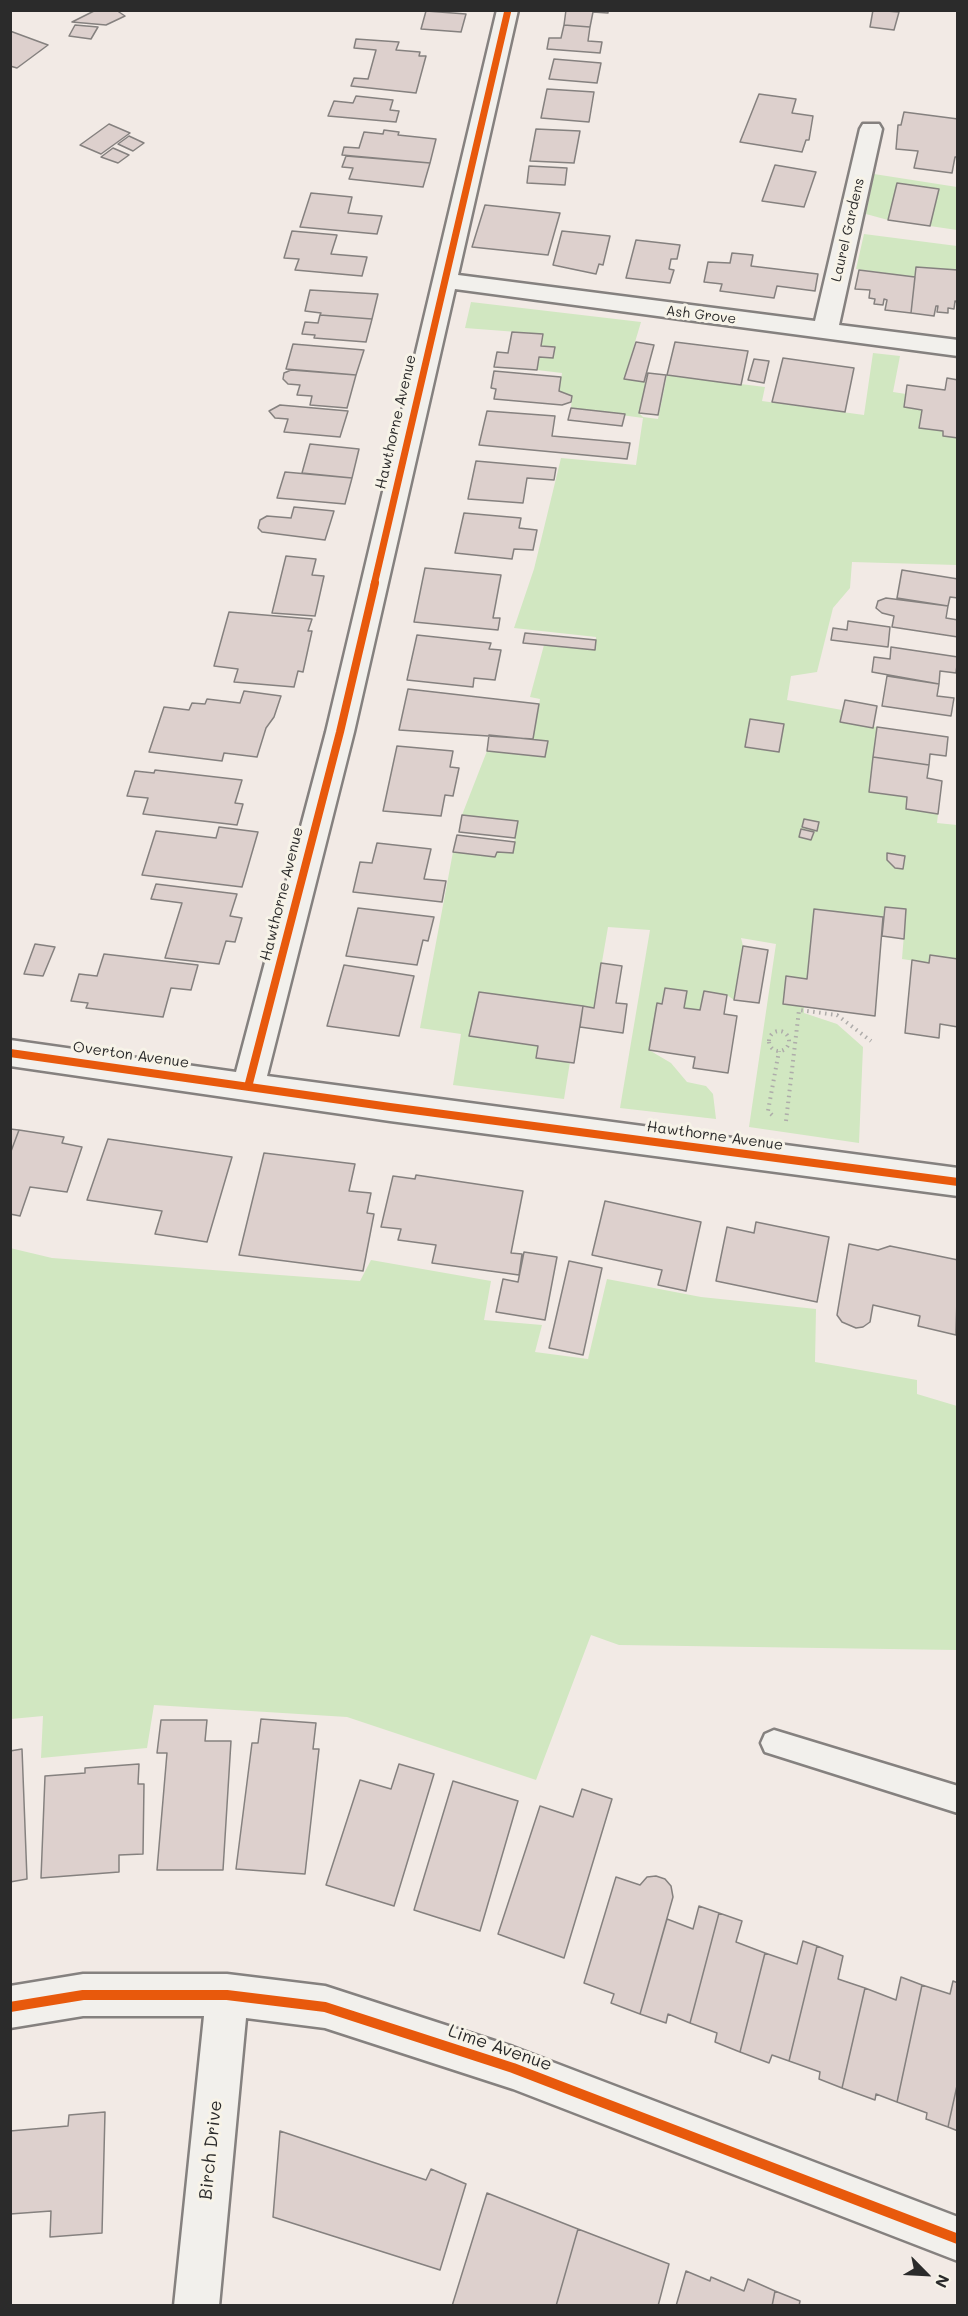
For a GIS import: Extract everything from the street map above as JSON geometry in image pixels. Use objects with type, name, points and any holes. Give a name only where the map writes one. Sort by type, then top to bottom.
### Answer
[{"type":"street","name":"Hawthorne Avenue","points":[[508,10],[340,732],[248,1088],[957,1182]]},
{"type":"street","name":"Laurel Gardens","points":[[825,331],[871,129]]},
{"type":"street","name":"Ash Grove","points":[[444,280],[957,348]]},
{"type":"street","name":"Overton Avenue","points":[[10,1053],[248,1088]]},
{"type":"street","name":"Lime Avenue","points":[[10,2007],[83,1995],[227,1995],[325,2007],[513,2068],[957,2239]]},
{"type":"street","name":"Birch Drive","points":[[196,2306],[227,1995]]},
{"type":"lane","points":[[774,1743],[957,1800]]},
{"type":"path","points":[[784,1160],[786,1121],[799,1010],[838,1013],[871,1041]]},
{"type":"path","points":[[782,1031],[794,1042],[788,1048],[779,1051],[771,1048],[768,1041],[773,1032],[782,1031]]},
{"type":"path","points":[[779,1051],[768,1111],[777,1120],[786,1121]]},
{"type":"green space","points":[[874,174],[957,187],[957,230],[930,226],[938,189],[898,183],[888,220],[866,214]]},
{"type":"green space","points":[[864,234],[957,246],[957,270],[917,267],[915,277],[856,269]]},
{"type":"green space","points":[[471,302],[641,322],[624,379],[646,382],[639,413],[643,417],[658,419],[667,375],[765,387],[762,401],[864,415],[873,353],[900,356],[893,392],[906,394],[904,407],[922,410],[920,428],[943,431],[943,436],[957,438],[957,565],[852,562],[850,588],[833,608],[817,672],[791,676],[787,700],[842,710],[840,722],[877,727],[869,792],[907,797],[906,809],[938,814],[937,823],[957,825],[957,959],[930,955],[929,963],[902,959],[906,909],[885,907],[883,917],[814,909],[807,979],[786,976],[783,1004],[804,1007],[804,1013],[837,1024],[863,1047],[859,1143],[749,1127],[776,944],[741,938],[743,946],[734,1000],[727,995],[704,991],[700,1010],[684,1008],[687,991],[665,988],[649,1050],[671,1063],[687,1082],[706,1086],[713,1094],[716,1119],[620,1108],[650,930],[608,927],[594,1008],[479,993],[469,1036],[538,1046],[536,1058],[570,1062],[564,1099],[453,1085],[461,1034],[420,1028],[453,852],[495,857],[497,852],[513,853],[517,821],[462,815],[487,751],[545,757],[548,741],[533,739],[540,699],[530,697],[544,645],[595,650],[596,637],[514,628],[534,569],[561,458],[636,465],[643,418],[571,408],[572,396],[559,391],[562,373],[537,370],[539,357],[554,358],[555,347],[541,346],[543,334],[465,328]],"holes":[[[750,720],[784,724],[779,752],[745,747]]]},
{"type":"green space","points":[[10,1248],[52,1258],[360,1281],[371,1260],[491,1281],[484,1320],[542,1325],[535,1352],[588,1359],[607,1279],[701,1297],[816,1309],[815,1362],[917,1380],[917,1394],[957,1406],[957,1650],[619,1645],[591,1635],[536,1780],[347,1717],[154,1705],[147,1748],[41,1758],[43,1716],[11,1719]]},
{"type":"building","points":[[96,10],[116,10],[125,16],[106,25],[72,22]]},
{"type":"building","points":[[566,10],[608,10],[608,13],[593,12],[590,27],[564,25]]},
{"type":"building","points":[[873,10],[899,12],[894,30],[870,27]]},
{"type":"building","points":[[426,11],[466,14],[461,32],[421,29]]},
{"type":"building","points":[[75,25],[98,27],[91,39],[69,36]]},
{"type":"building","points":[[564,25],[590,27],[588,41],[602,42],[600,53],[547,49],[549,38],[561,38]]},
{"type":"building","points":[[10,31],[48,45],[17,68],[10,66]]},
{"type":"building","points":[[356,39],[399,42],[396,50],[420,52],[419,56],[426,56],[416,93],[351,86],[354,78],[368,79],[376,50],[354,48]]},
{"type":"building","points":[[554,59],[601,63],[597,83],[549,79]]},
{"type":"building","points":[[547,89],[594,92],[589,122],[541,118]]},
{"type":"building","points":[[759,94],[796,99],[792,113],[813,116],[809,140],[806,140],[802,152],[740,142]]},
{"type":"building","points":[[356,96],[393,100],[390,110],[399,111],[396,122],[328,116],[334,101],[353,103]]},
{"type":"building","points":[[904,112],[958,119],[958,157],[955,157],[952,173],[914,168],[918,151],[896,149],[898,125],[901,125]]},
{"type":"building","points":[[109,124],[130,133],[101,154],[80,145]]},
{"type":"building","points":[[536,129],[580,131],[574,163],[530,161]]},
{"type":"building","points":[[384,130],[399,132],[398,135],[436,139],[430,163],[342,155],[344,147],[359,148],[364,132],[383,134]]},
{"type":"building","points":[[129,136],[144,143],[133,151],[118,144]]},
{"type":"building","points":[[113,148],[129,155],[118,163],[101,157]]},
{"type":"building","points":[[346,156],[430,163],[423,187],[349,179],[353,168],[342,167]]},
{"type":"building","points":[[775,165],[816,172],[804,207],[762,201]]},
{"type":"building","points":[[529,166],[567,168],[565,185],[527,183]]},
{"type":"building","points":[[897,183],[939,189],[930,226],[888,220]]},
{"type":"building","points":[[311,193],[352,197],[348,213],[382,216],[377,234],[300,227]]},
{"type":"building","points":[[485,205],[560,213],[548,255],[472,247]]},
{"type":"building","points":[[292,231],[337,235],[331,254],[367,257],[362,276],[295,270],[299,259],[284,258]]},
{"type":"building","points":[[562,231],[610,236],[603,265],[599,264],[596,274],[553,265]]},
{"type":"building","points":[[636,240],[680,245],[677,259],[671,259],[669,269],[674,270],[670,283],[626,278]]},
{"type":"building","points":[[732,253],[753,255],[751,266],[818,274],[815,291],[777,286],[774,298],[720,291],[722,284],[704,282],[708,262],[730,263]]},
{"type":"building","points":[[916,267],[958,270],[958,302],[955,301],[954,309],[948,308],[948,313],[937,312],[938,306],[936,306],[934,316],[911,313]]},
{"type":"building","points":[[859,270],[915,277],[911,313],[885,310],[887,300],[884,299],[883,305],[874,304],[875,299],[869,298],[870,290],[855,289]]},
{"type":"building","points":[[310,290],[378,294],[372,319],[320,315],[321,313],[305,311]]},
{"type":"building","points":[[320,315],[372,319],[366,342],[314,338],[315,335],[302,334],[305,322],[318,323]]},
{"type":"building","points":[[512,332],[543,334],[541,346],[555,347],[553,358],[539,357],[537,370],[494,367],[497,352],[508,353]]},
{"type":"building","points":[[636,342],[654,345],[644,382],[624,379]]},
{"type":"building","points":[[675,342],[748,351],[741,385],[667,375]]},
{"type":"building","points":[[293,344],[364,350],[356,375],[286,369]]},
{"type":"building","points":[[783,358],[854,368],[845,412],[772,402]]},
{"type":"building","points":[[754,359],[769,361],[764,383],[748,380]]},
{"type":"building","points":[[291,370],[356,375],[347,408],[310,405],[312,396],[297,395],[300,385],[288,384],[283,379],[284,373]]},
{"type":"building","points":[[494,371],[561,377],[559,391],[572,396],[571,402],[562,405],[494,399],[496,389],[491,388]]},
{"type":"building","points":[[648,373],[666,375],[658,415],[639,413]]},
{"type":"building","points":[[947,378],[958,380],[958,438],[943,436],[943,431],[919,428],[922,410],[904,407],[907,385],[945,390]]},
{"type":"building","points":[[280,405],[348,411],[340,437],[284,432],[288,419],[275,418],[269,411]]},
{"type":"building","points":[[571,408],[625,414],[622,426],[568,420]]},
{"type":"building","points":[[487,411],[555,416],[552,436],[630,443],[627,459],[479,445]]},
{"type":"building","points":[[310,444],[359,449],[352,478],[302,473]]},
{"type":"building","points":[[476,461],[556,468],[554,480],[527,478],[523,503],[468,499]]},
{"type":"building","points":[[285,472],[352,478],[345,504],[277,498]]},
{"type":"building","points":[[294,507],[334,511],[325,540],[262,532],[258,528],[260,520],[267,516],[291,518]]},
{"type":"building","points":[[464,513],[521,518],[519,528],[537,530],[533,550],[514,549],[512,559],[455,553]]},
{"type":"building","points":[[286,556],[316,559],[312,575],[324,576],[315,616],[272,613]]},
{"type":"building","points":[[425,568],[501,575],[493,618],[500,618],[498,630],[414,622]]},
{"type":"building","points":[[902,570],[958,579],[958,598],[950,597],[948,606],[897,598]]},
{"type":"building","points":[[886,598],[948,606],[946,618],[958,620],[958,637],[892,627],[894,616],[882,613],[876,608],[878,601]]},
{"type":"building","points":[[229,612],[312,619],[308,631],[312,631],[303,672],[298,671],[294,687],[234,682],[238,669],[214,666]]},
{"type":"building","points":[[848,621],[890,627],[888,647],[831,640],[833,628],[847,630]]},
{"type":"building","points":[[525,633],[596,640],[595,650],[523,643]]},
{"type":"building","points":[[417,635],[491,643],[489,649],[501,650],[495,680],[474,678],[473,687],[407,680]]},
{"type":"building","points":[[891,647],[958,657],[956,673],[940,671],[939,684],[872,672],[874,657],[890,659]]},
{"type":"building","points":[[887,676],[939,684],[937,696],[954,698],[951,716],[882,706]]},
{"type":"building","points":[[408,689],[539,704],[533,739],[399,730]]},
{"type":"building","points":[[244,691],[281,696],[274,717],[266,728],[257,757],[224,753],[222,761],[149,752],[164,707],[189,710],[192,703],[205,704],[207,699],[240,703]]},
{"type":"building","points":[[845,700],[877,706],[873,728],[840,722]]},
{"type":"building","points":[[750,719],[784,724],[779,752],[745,747]]},
{"type":"building","points":[[877,727],[948,737],[946,756],[930,754],[929,765],[873,757]]},
{"type":"building","points":[[489,735],[548,741],[545,757],[487,751]]},
{"type":"building","points":[[397,746],[453,751],[450,767],[459,768],[453,796],[445,795],[441,816],[383,811]]},
{"type":"building","points":[[873,757],[929,765],[927,778],[942,781],[938,814],[906,809],[907,797],[869,792]]},
{"type":"building","points":[[155,770],[242,780],[235,803],[243,804],[237,825],[143,814],[148,798],[127,796],[135,771],[154,773]]},
{"type":"building","points":[[462,815],[518,821],[515,838],[459,832]]},
{"type":"building","points":[[804,819],[819,822],[817,831],[802,827]]},
{"type":"building","points":[[219,827],[258,832],[242,887],[142,875],[156,831],[216,838]]},
{"type":"building","points":[[801,829],[814,832],[811,840],[799,837]]},
{"type":"building","points":[[457,835],[515,842],[513,853],[497,852],[495,857],[453,852]]},
{"type":"building","points":[[377,843],[431,849],[424,879],[446,881],[442,902],[353,892],[360,862],[372,863]]},
{"type":"building","points":[[887,853],[905,856],[903,869],[895,868],[887,860]]},
{"type":"building","points":[[156,884],[237,894],[230,916],[242,918],[235,942],[226,941],[219,964],[165,958],[182,903],[151,899]]},
{"type":"building","points":[[885,907],[906,909],[904,939],[882,936]]},
{"type":"building","points":[[358,908],[434,917],[428,941],[423,940],[417,965],[346,956]]},
{"type":"building","points":[[814,909],[883,917],[875,1016],[783,1004],[786,976],[807,979]]},
{"type":"building","points":[[35,944],[55,947],[43,976],[24,974]]},
{"type":"building","points":[[743,946],[768,950],[759,1003],[734,1000]]},
{"type":"building","points":[[104,954],[198,965],[191,990],[171,988],[163,1017],[86,1008],[88,1003],[71,1001],[79,974],[97,976]]},
{"type":"building","points":[[930,955],[958,959],[958,1027],[940,1024],[939,1038],[905,1033],[912,960],[929,963]]},
{"type":"building","points":[[601,963],[622,966],[616,1003],[627,1004],[623,1033],[580,1027],[583,1006],[594,1008]]},
{"type":"building","points":[[344,965],[414,976],[399,1036],[327,1026]]},
{"type":"building","points":[[665,988],[687,991],[684,1008],[700,1010],[704,991],[727,995],[724,1014],[737,1016],[728,1073],[693,1068],[695,1057],[649,1050],[657,1003],[662,1004]]},
{"type":"building","points":[[479,992],[583,1006],[574,1063],[536,1058],[538,1046],[469,1036]]},
{"type":"building","points":[[10,1129],[19,1130],[10,1154]]},
{"type":"building","points":[[19,1130],[64,1137],[62,1143],[82,1147],[67,1192],[30,1187],[20,1216],[10,1214],[10,1154]]},
{"type":"building","points":[[108,1139],[232,1157],[207,1242],[155,1234],[162,1211],[87,1200]]},
{"type":"building","points":[[264,1153],[355,1164],[349,1191],[371,1193],[367,1213],[374,1214],[363,1271],[239,1255]]},
{"type":"building","points":[[416,1175],[523,1191],[511,1253],[522,1254],[519,1275],[432,1263],[436,1245],[398,1240],[401,1229],[381,1227],[393,1176],[415,1179]]},
{"type":"building","points":[[605,1201],[701,1222],[686,1291],[658,1285],[662,1270],[592,1255]]},
{"type":"building","points":[[756,1222],[829,1237],[817,1302],[716,1281],[727,1227],[754,1233]]},
{"type":"building","points":[[849,1244],[878,1250],[890,1246],[958,1260],[956,1335],[918,1326],[920,1316],[873,1305],[870,1322],[863,1327],[856,1328],[842,1322],[837,1315]]},
{"type":"building","points":[[524,1252],[557,1257],[545,1320],[496,1312],[503,1279],[518,1282]]},
{"type":"building","points":[[569,1261],[602,1268],[583,1355],[549,1348]]},
{"type":"building","points":[[261,1719],[316,1723],[313,1749],[319,1749],[305,1874],[236,1869],[252,1743],[258,1743]]},
{"type":"building","points":[[161,1720],[207,1720],[205,1741],[231,1741],[223,1870],[157,1870],[167,1753],[157,1753]]},
{"type":"building","points":[[22,1749],[27,1879],[10,1882],[10,1751]]},
{"type":"building","points":[[139,1764],[138,1784],[144,1784],[143,1854],[119,1855],[119,1872],[41,1878],[45,1776],[85,1773],[85,1768]]},
{"type":"building","points":[[399,1764],[434,1774],[394,1906],[326,1885],[360,1780],[391,1789]]},
{"type":"building","points":[[453,1781],[518,1801],[480,1931],[414,1910]]},
{"type":"building","points":[[582,1789],[612,1799],[564,1958],[498,1934],[540,1806],[573,1817]]},
{"type":"building","points":[[656,1876],[665,1879],[671,1886],[673,1897],[640,2014],[611,2003],[614,1994],[584,1983],[616,1877],[640,1885],[647,1877]]},
{"type":"building","points":[[699,1906],[719,1913],[690,2023],[668,2014],[666,2023],[640,2014],[667,1919],[693,1929]]},
{"type":"building","points":[[719,1913],[742,1921],[736,1942],[765,1953],[740,2052],[715,2042],[717,2033],[690,2023]]},
{"type":"building","points":[[803,1941],[817,1946],[789,2061],[772,2055],[769,2063],[740,2052],[765,1953],[797,1964]]},
{"type":"building","points":[[817,1946],[843,1956],[838,1979],[865,1988],[842,2088],[819,2079],[820,2072],[789,2061]]},
{"type":"building","points":[[901,1977],[922,1985],[897,2102],[876,2094],[875,2100],[842,2088],[865,1988],[896,2000]]},
{"type":"building","points":[[953,1981],[958,1983],[958,2081],[948,2127],[926,2119],[927,2113],[897,2102],[922,1985],[950,1994]]},
{"type":"building","points":[[958,2081],[958,2131],[948,2127]]},
{"type":"building","points":[[105,2112],[102,2233],[50,2237],[51,2211],[10,2214],[10,2131],[68,2126],[69,2115]]},
{"type":"building","points":[[280,2131],[426,2180],[431,2169],[466,2184],[440,2270],[273,2217]]},
{"type":"building","points":[[487,2193],[578,2229],[556,2306],[452,2306]]},
{"type":"building","points":[[578,2229],[669,2264],[658,2306],[556,2306]]},
{"type":"building","points":[[686,2271],[710,2281],[711,2277],[744,2291],[748,2279],[775,2291],[772,2306],[676,2306]]},
{"type":"building","points":[[775,2291],[800,2301],[799,2306],[772,2306]]},
{"type":"cycle path","points":[[248,1087],[340,732],[508,10]]},
{"type":"cycle path","points":[[10,1053],[390,1107],[958,1182]]},
{"type":"cycle path","points":[[10,2007],[83,1995],[227,1995],[325,2007],[513,2068],[958,2239]]}]
